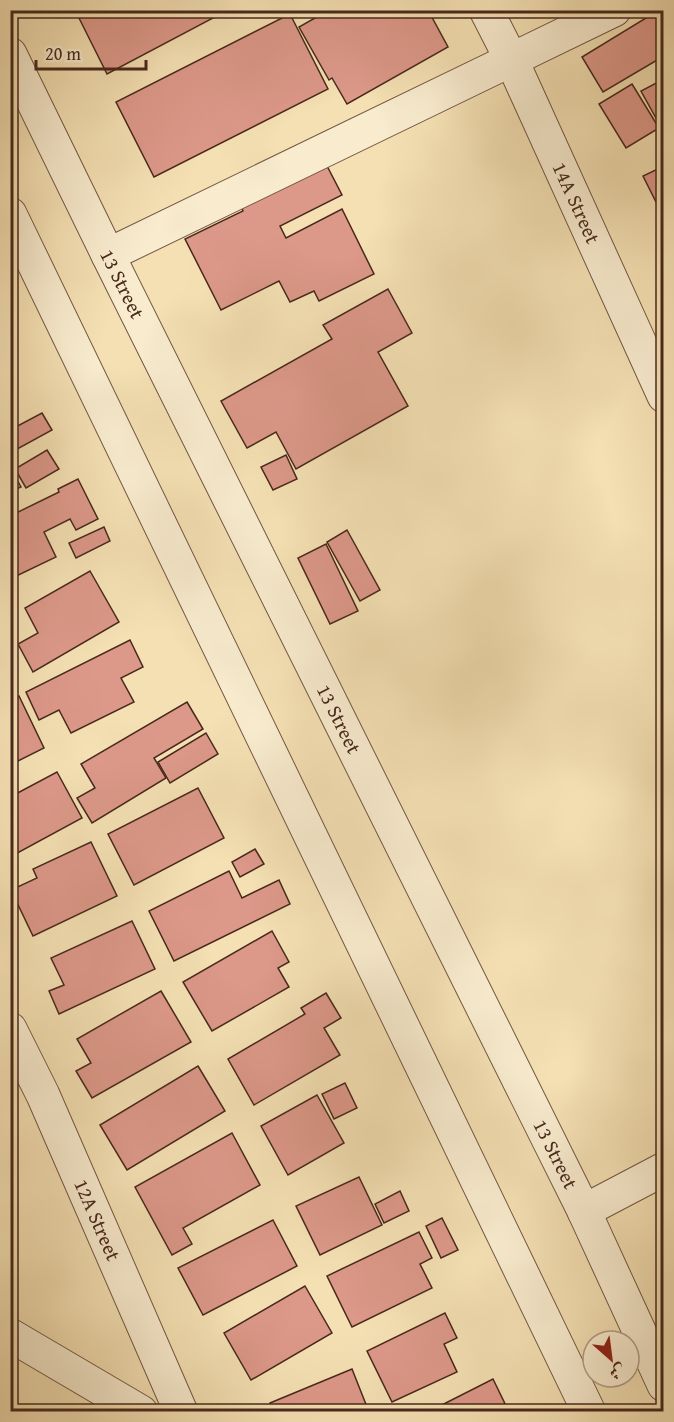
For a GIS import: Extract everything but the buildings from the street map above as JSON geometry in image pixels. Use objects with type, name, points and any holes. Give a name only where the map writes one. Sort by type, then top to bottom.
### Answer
[{"type":"street","name":"14A Street","points":[[486,10],[512,61],[663,396]]},
{"type":"street","points":[[108,255],[614,10]]},
{"type":"street","name":"13 Street","points":[[10,54],[584,1211],[663,1385]]},
{"type":"street","points":[[10,214],[589,1412]]},
{"type":"street","name":"12A Street","points":[[10,1029],[43,1095],[181,1412]]},
{"type":"street","points":[[584,1211],[663,1169]]},
{"type":"street","points":[[10,1335],[141,1412]]}]
